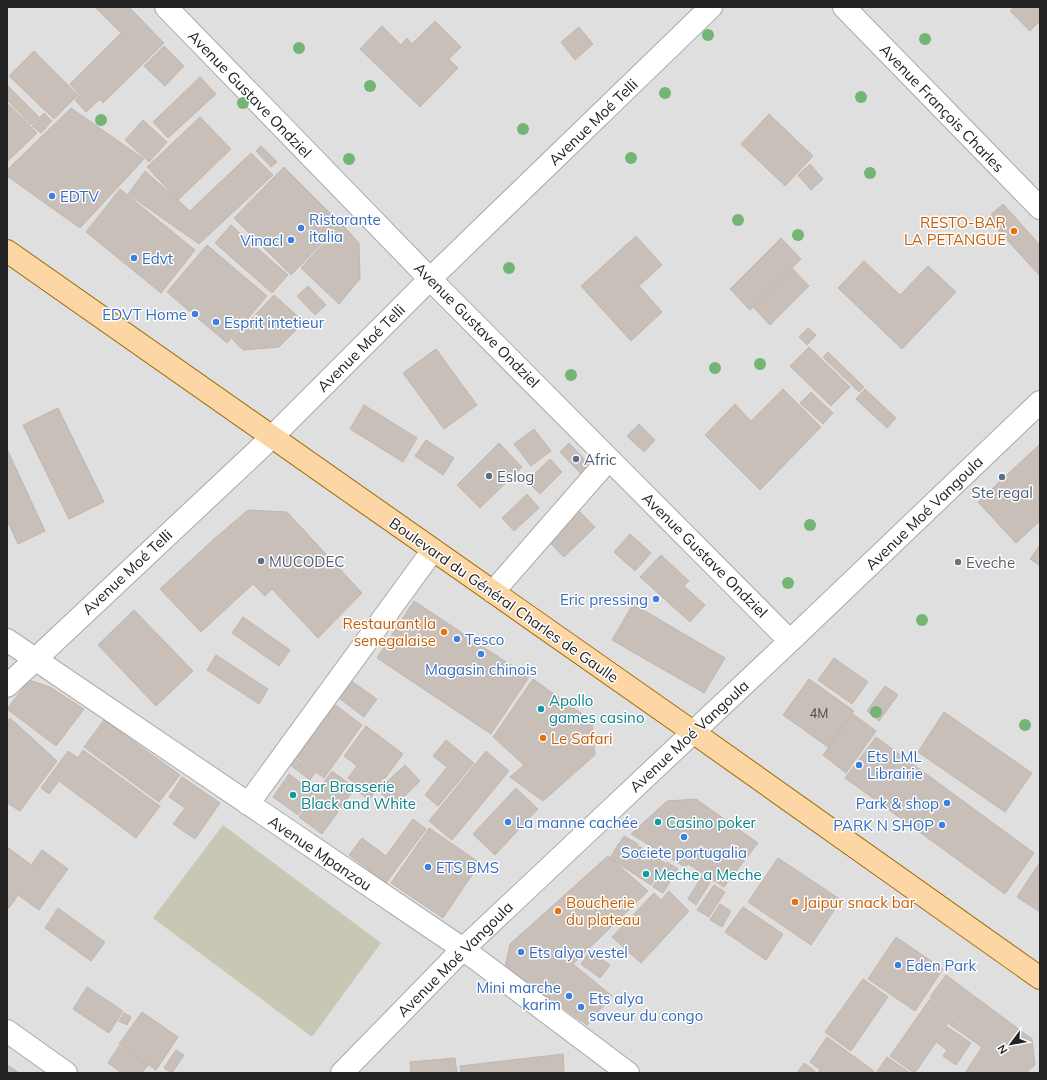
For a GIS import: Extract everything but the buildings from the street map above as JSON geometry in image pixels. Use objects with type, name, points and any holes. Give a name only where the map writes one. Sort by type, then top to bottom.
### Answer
[{"type":"main road","name":"Boulevard du Général Charles de Gaulle","points":[[7,251],[693,732],[1040,978]]},
{"type":"street","name":"Avenue Gustave Ondziel","points":[[166,7],[430,279],[790,641]]},
{"type":"street","name":"Avenue Moé Telli","points":[[7,686],[272,437],[430,279],[712,7]]},
{"type":"street","name":"Avenue François Charles","points":[[844,7],[1040,208]]},
{"type":"street","name":"Avenue Moé Vangoula","points":[[342,1073],[463,949],[790,641],[1040,402]]},
{"type":"street","points":[[493,592],[609,459]]},
{"type":"street","points":[[248,804],[433,550]]},
{"type":"street","name":"Avenue Mpanzou","points":[[7,640],[463,949],[628,1073]]},
{"type":"street","points":[[7,1031],[66,1073]]},
{"type":"shaded area","points":[[7,7],[1040,7],[1040,1073],[7,1073]]},
{"type":"shaded area","points":[[223,825],[381,943],[312,1037],[153,918]]},
{"type":"place","name":"EDTV","points":[[52,196]]},
{"type":"place","name":"Ristorante italia","points":[[301,228]]},
{"type":"place","name":"RESTO-BAR LA PETANGUE","points":[[1014,231]]},
{"type":"place","name":"Vinacl","points":[[291,240]]},
{"type":"place","name":"Edvt","points":[[134,258]]},
{"type":"place","name":"EDVT Home","points":[[195,314]]},
{"type":"place","name":"Esprit intetieur","points":[[216,322]]},
{"type":"place","name":"Afric","points":[[576,459]]},
{"type":"place","name":"Eslog","points":[[489,476]]},
{"type":"place","name":"Ste regal","points":[[1002,477]]},
{"type":"place","name":"MUCODEC","points":[[261,561]]},
{"type":"place","name":"Eveche","points":[[958,562]]},
{"type":"place","name":"Eric pressing","points":[[656,599]]},
{"type":"place","name":"Restaurant la senegalaise","points":[[444,632]]},
{"type":"place","name":"Tesco","points":[[457,639]]},
{"type":"place","name":"Magasin chinois","points":[[481,654]]},
{"type":"place","name":"Apollo games casino","points":[[541,709]]},
{"type":"place","name":"Le Safari","points":[[543,738]]},
{"type":"place","name":"Ets LML Librairie","points":[[859,765]]},
{"type":"place","name":"Bar Brasserie Black and White","points":[[293,795]]},
{"type":"place","name":"Park & shop","points":[[947,803]]},
{"type":"place","name":"La manne cachée","points":[[508,822]]},
{"type":"place","name":"Casino poker","points":[[658,822]]},
{"type":"place","name":"PARK N SHOP","points":[[942,825]]},
{"type":"place","name":"Societe portugalia","points":[[684,837]]},
{"type":"place","name":"ETS BMS","points":[[428,867]]},
{"type":"place","name":"Meche a Meche","points":[[646,874]]},
{"type":"place","name":"Jaipur snack bar","points":[[795,902]]},
{"type":"place","name":"Boucherie du plateau","points":[[558,911]]},
{"type":"place","name":"Ets alya vestel","points":[[521,952]]},
{"type":"place","name":"Eden Park","points":[[898,965]]},
{"type":"place","name":"Mini marche karim","points":[[569,996]]},
{"type":"place","name":"Ets alya saveur du congo","points":[[581,1007]]}]
